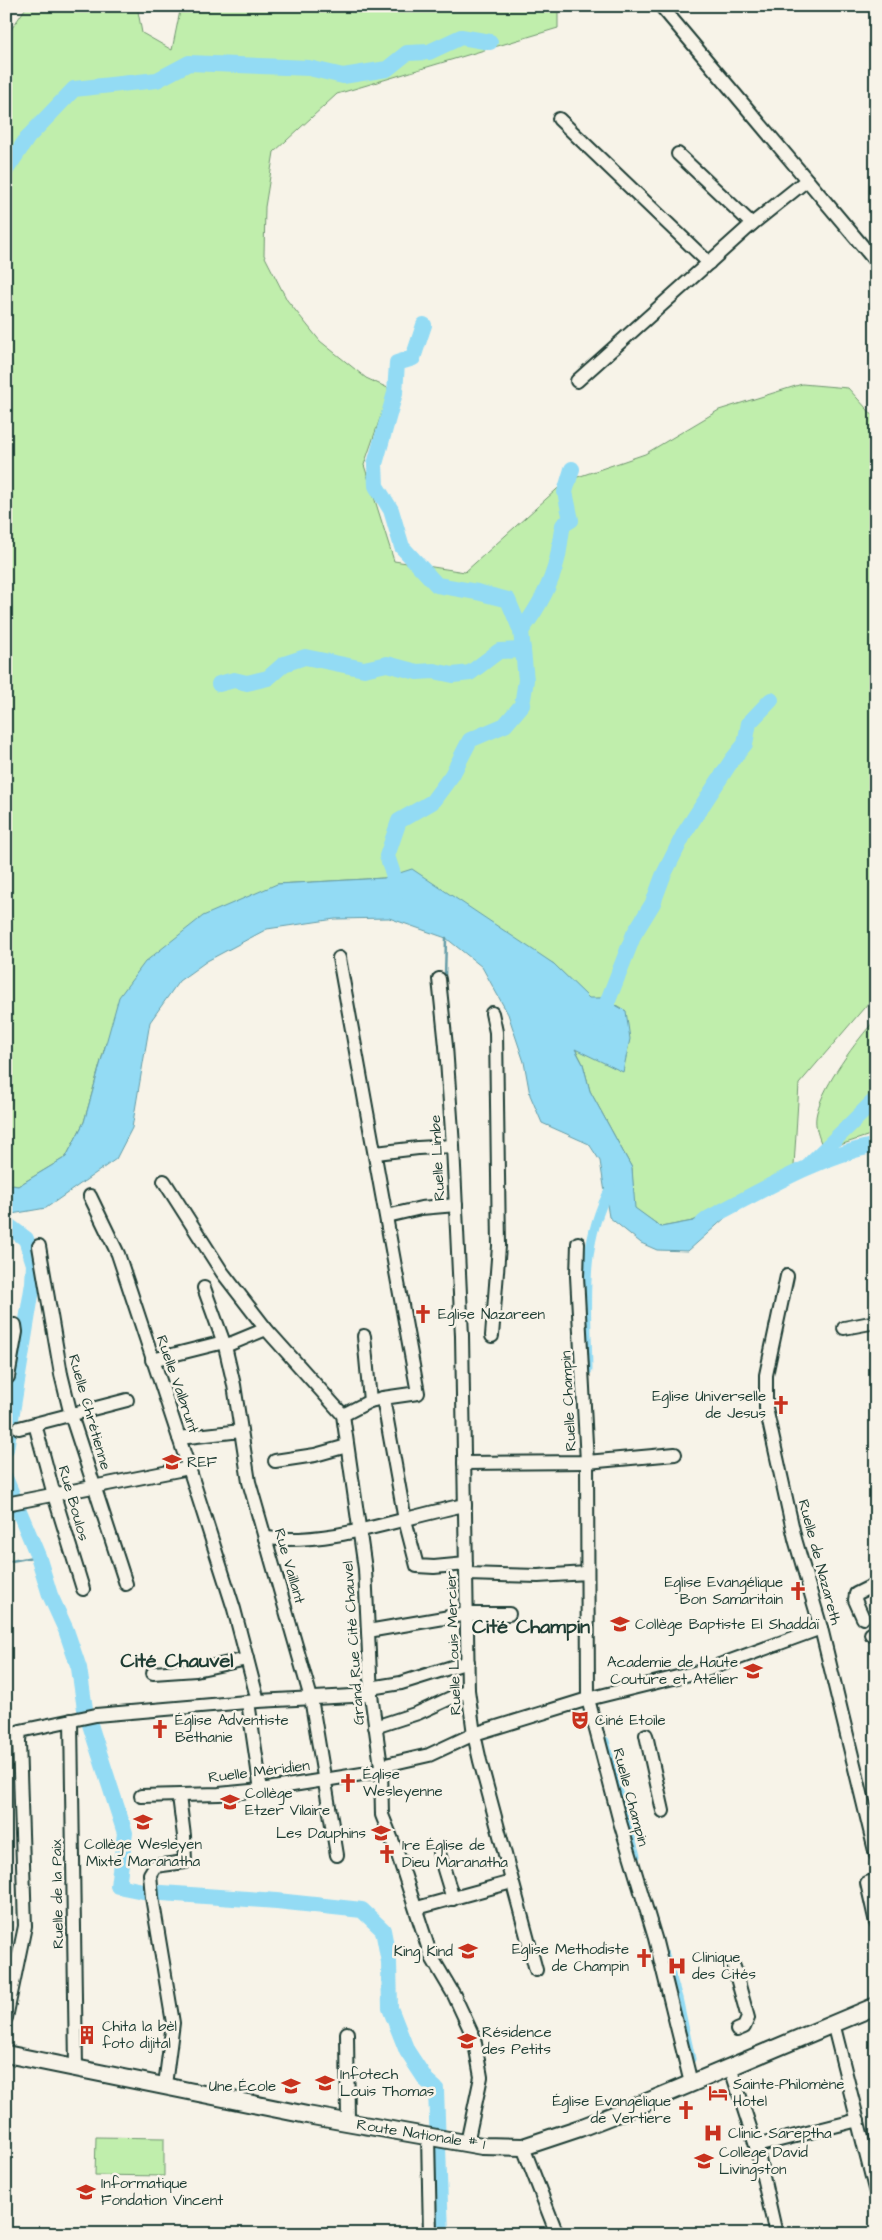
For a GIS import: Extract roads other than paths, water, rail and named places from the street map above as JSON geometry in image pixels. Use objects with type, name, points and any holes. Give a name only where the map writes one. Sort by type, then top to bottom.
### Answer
[{"type":"main road","name":"Route Nationale # 1","points":[[6,2054],[428,2137],[482,2146],[523,2146],[580,2128],[876,2006]]},
{"type":"street","points":[[661,6],[876,262]]},
{"type":"street","points":[[559,119],[709,263]]},
{"type":"street","points":[[678,154],[752,224]]},
{"type":"street","points":[[577,381],[752,224],[807,180]]},
{"type":"street","points":[[164,1181],[222,1272],[266,1329],[343,1415],[370,1401],[418,1393],[388,1216],[340,958]]},
{"type":"street","name":"Ruelle Limbe","points":[[439,979],[453,1146],[462,1336]]},
{"type":"street","points":[[492,1013],[496,1032],[499,1246],[492,1336]]},
{"type":"street","points":[[376,1153],[453,1146]]},
{"type":"street","name":"Ruelle Valbrunt","points":[[90,1196],[118,1254],[189,1468],[247,1659],[261,1790]]},
{"type":"street","points":[[388,1216],[421,1208],[456,1205]]},
{"type":"street","name":"Ruelle Champin","points":[[578,1243],[580,1333],[587,1462],[588,1699],[620,1822],[656,1938],[691,2083]]},
{"type":"street","name":"Ruelle Chrétienne","points":[[39,1246],[61,1374],[71,1416],[126,1584]]},
{"type":"street","name":"Ruelle de Nazareth","points":[[787,1276],[766,1375],[766,1408],[795,1539],[822,1628],[876,1856]]},
{"type":"street","name":"Rue Vaillant","points":[[204,1288],[224,1344],[234,1385],[249,1482],[311,1698],[336,1855]]},
{"type":"street","points":[[844,1328],[876,1322]]},
{"type":"street","points":[[6,1325],[15,1326],[16,1332],[8,1377]]},
{"type":"street","points":[[152,1360],[224,1344],[266,1329]]},
{"type":"street","points":[[364,1336],[370,1401]]},
{"type":"street","name":"Ruelle Louis Mercier","points":[[462,1336],[468,1690],[474,1734],[536,1970]]},
{"type":"street","points":[[383,1398],[404,1520],[418,1566],[538,1576],[587,1573]]},
{"type":"street","points":[[19,1428],[127,1400]]},
{"type":"street","name":"Grand Rue Cité Chauvel","points":[[343,1415],[365,1569],[371,1692],[381,1769],[382,1815],[417,1908],[431,1956],[454,1996],[474,2038],[481,2077],[467,2143]]},
{"type":"street","name":"Rue Boulos","points":[[35,1424],[54,1495],[83,1589]]},
{"type":"street","points":[[179,1438],[241,1431]]},
{"type":"street","points":[[275,1461],[315,1455],[347,1446]]},
{"type":"street","points":[[464,1463],[587,1462],[675,1454]]},
{"type":"street","points":[[7,1504],[189,1468]]},
{"type":"street","points":[[265,1538],[306,1540],[360,1532],[465,1505]]},
{"type":"street","points":[[863,1618],[855,1600],[856,1594],[876,1584]]},
{"type":"street","points":[[368,1631],[467,1614],[509,1614]]},
{"type":"street","name":"Ruelle Méridien","points":[[141,1796],[179,1796],[261,1790],[381,1769],[429,1755],[474,1734],[588,1699],[706,1670],[822,1628]]},
{"type":"street","points":[[152,1672],[196,1670],[247,1659]]},
{"type":"street","points":[[6,2018],[25,1926],[12,1742],[20,1731],[92,1716],[371,1692],[468,1662]]},
{"type":"street","points":[[375,1727],[418,1713],[468,1690]]},
{"type":"street","name":"Ruelle de la Paix","points":[[71,1720],[76,2067]]},
{"type":"street","points":[[646,1735],[663,1811]]},
{"type":"street","points":[[165,2085],[173,2023],[152,1891],[151,1871],[155,1866],[185,1862],[179,1796]]},
{"type":"street","points":[[439,1853],[454,1899]]},
{"type":"street","points":[[876,1880],[867,1883],[876,1923]]},
{"type":"street","points":[[417,1908],[512,1882]]},
{"type":"street","points":[[734,1967],[748,2018],[744,2026],[737,2030]]},
{"type":"street","points":[[833,2023],[876,2193]]},
{"type":"street","points":[[347,2033],[348,2122]]},
{"type":"street","points":[[730,2066],[756,2146],[776,2234]]},
{"type":"street","points":[[756,2146],[858,2120]]},
{"type":"street","points":[[428,2137],[430,2234]]},
{"type":"street","points":[[523,2146],[557,2234]]},
{"type":"water","points":[[412,869],[554,964],[589,998],[603,998],[626,1011],[630,1039],[623,1072],[575,1049],[583,1064],[590,1091],[632,1168],[635,1208],[661,1227],[693,1221],[720,1208],[726,1217],[688,1251],[657,1250],[641,1243],[609,1217],[600,1161],[589,1144],[542,1123],[530,1095],[524,1062],[508,1014],[482,967],[446,938],[389,918],[335,919],[267,929],[207,961],[179,981],[150,1022],[132,1128],[116,1159],[46,1208],[6,1215],[6,1184],[18,1186],[66,1157],[84,1122],[119,997],[145,962],[203,916],[277,884],[384,878]]},
{"type":"waterway","points":[[6,170],[28,137],[74,89],[157,80],[189,63],[309,68],[343,76],[387,69],[407,53],[429,52],[461,37],[490,42]]},
{"type":"waterway","points":[[396,894],[393,874],[387,856],[399,821],[432,802],[452,775],[470,740],[505,725],[522,705],[526,680],[521,631],[508,600],[437,585],[402,547],[391,510],[376,486],[375,464],[395,393],[397,363],[413,358],[424,325]]},
{"type":"waterway","points":[[521,631],[547,588],[557,560],[563,525],[571,520],[565,492],[572,469]]},
{"type":"waterway","points":[[219,684],[234,680],[247,683],[268,678],[284,664],[305,657],[364,669],[387,664],[417,672],[434,671],[453,675],[470,673],[499,651],[523,650]]},
{"type":"waterway","points":[[600,1021],[634,934],[653,903],[663,876],[685,832],[732,760],[745,744],[749,723],[771,700]]},
{"type":"waterway","points":[[445,978],[446,938]]},
{"type":"waterway","points":[[811,1163],[876,1099]]},
{"type":"waterway","points":[[703,1223],[749,1196],[811,1166],[854,1150],[876,1145]]},
{"type":"waterway","points":[[588,1370],[586,1300],[589,1253],[601,1208],[611,1187]]},
{"type":"waterway","points":[[6,1224],[26,1239],[34,1264],[33,1283],[6,1449]]},
{"type":"waterway","points":[[6,1480],[38,1556],[50,1595],[66,1630],[79,1668],[85,1709],[125,1833],[118,1886],[148,1892],[277,1901],[362,1910],[383,1930],[389,1962],[390,2008],[407,2051],[426,2080],[436,2089],[441,2234]]},
{"type":"waterway","points":[[6,1562],[38,1556]]},
{"type":"waterway","points":[[605,1741],[636,1856]]},
{"type":"waterway","points":[[665,1955],[678,1998],[691,2059]]},
{"type":"place","name":"Eglise Nazareen","points":[[423,1314]]},
{"type":"place","name":"Eglise Universelle de Jesus","points":[[781,1405]]},
{"type":"place","name":"REF","points":[[172,1462]]},
{"type":"place","name":"Eglise Evangélique Bon Samaritain","points":[[798,1591]]},
{"type":"place","name":"Collège Baptiste El Shaddaï","points":[[620,1624]]},
{"type":"place","name":"Academie de Haute Couture et Atelier","points":[[753,1671]]},
{"type":"place","name":"Ciné Etoile","points":[[580,1720]]},
{"type":"place","name":"Église Adventiste Bethanie","points":[[160,1729]]},
{"type":"place","name":"Église Wesleyenne","points":[[348,1783]]},
{"type":"place","name":"Collège Etzer Vilaire","points":[[230,1802]]},
{"type":"place","name":"Collège Wesleyen Mixte Maranatha","points":[[143,1822]]},
{"type":"place","name":"Les Dauphins","points":[[381,1833]]},
{"type":"place","name":"1re Église de Dieu Maranatha","points":[[387,1854]]},
{"type":"place","name":"King Kind","points":[[468,1951]]},
{"type":"place","name":"Eglise Methodiste de Champin","points":[[644,1958]]},
{"type":"place","name":"Clinique des Cités","points":[[677,1966]]},
{"type":"place","name":"Chita la bèl foto dijital","points":[[87,2035]]},
{"type":"place","name":"Résidence des Petits","points":[[467,2041]]},
{"type":"place","name":"Infotech Louis Thomas","points":[[325,2083]]},
{"type":"place","name":"Une École","points":[[291,2086]]},
{"type":"place","name":"Sainte-Philomène Hotel","points":[[718,2093]]},
{"type":"place","name":"Église Evangelique de Vertiere","points":[[686,2110]]},
{"type":"place","name":"Clinic Sareptha","points":[[713,2133]]},
{"type":"place","name":"College David Livingston","points":[[704,2161]]},
{"type":"place","name":"Informatique Fondation Vincent","points":[[86,2192]]},
{"type":"district","name":"Cité Champin","points":[[531,1626]]},
{"type":"district","name":"Cité Chauvel","points":[[177,1660]]}]
